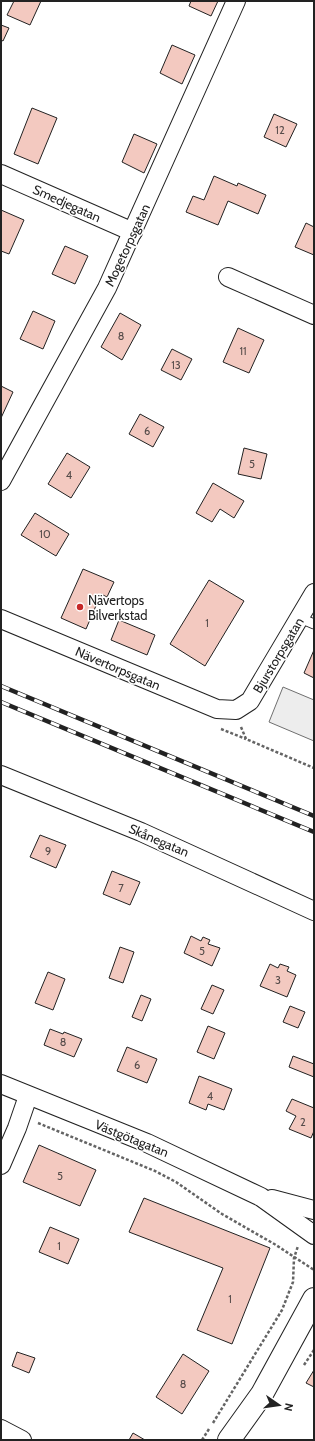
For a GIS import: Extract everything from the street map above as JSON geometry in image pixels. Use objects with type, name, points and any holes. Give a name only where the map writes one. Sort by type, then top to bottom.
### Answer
[{"type":"main road","points":[[270,1381],[314,1299]]},
{"type":"main road","points":[[229,1440],[270,1381],[314,1323]]},
{"type":"street","name":"Mogetorpsgatan","points":[[1,481],[107,288],[236,1]]},
{"type":"street","name":"Smedjegatan","points":[[1,174],[133,232]]},
{"type":"street","points":[[228,277],[314,315]]},
{"type":"street","name":"Bjurstorpsgatan","points":[[236,710],[250,701],[307,621],[314,593]]},
{"type":"street","name":"Nävertorpsgatan","points":[[1,619],[217,709],[236,710]]},
{"type":"street","name":"Skånegatan","points":[[1,775],[141,832],[314,911]]},
{"type":"street","name":"Västgötagatan","points":[[1,1084],[147,1143],[261,1197],[314,1235]]},
{"type":"street","points":[[1,1165],[28,1096]]},
{"type":"street","name":"Västgötagatan","points":[[261,1197],[314,1210]]},
{"type":"street","points":[[1,1429],[22,1440]]},
{"type":"path","points":[[236,710],[246,739],[314,768]]},
{"type":"path","points":[[21,1116],[169,1179],[314,1270]]},
{"type":"path","points":[[202,1440],[282,1310],[293,1282],[294,1258]]},
{"type":"shaded area","points":[[283,687],[314,700],[314,741],[269,722]]},
{"type":"building","points":[[14,1],[41,1],[30,25],[7,15]]},
{"type":"building","points":[[191,1],[218,1],[211,16],[189,6]]},
{"type":"building","points":[[1,25],[9,28],[3,41],[1,40]]},
{"type":"building","points":[[172,45],[195,55],[182,84],[160,73]]},
{"type":"building","points":[[32,108],[57,118],[38,164],[14,154]]},
{"type":"building","points":[[274,114],[297,124],[286,147],[264,137]]},
{"type":"building","points":[[134,134],[157,144],[144,173],[122,162]]},
{"type":"building","points":[[214,176],[237,186],[238,183],[266,195],[258,214],[228,201],[218,225],[186,212],[193,196],[204,200]]},
{"type":"building","points":[[1,210],[24,220],[9,254],[1,251]]},
{"type":"building","points":[[306,223],[314,227],[314,255],[295,247]]},
{"type":"building","points":[[65,246],[88,256],[75,284],[52,274]]},
{"type":"building","points":[[33,311],[55,321],[43,349],[20,339]]},
{"type":"building","points":[[120,313],[141,325],[122,360],[101,347]]},
{"type":"building","points":[[238,328],[264,340],[249,373],[223,362]]},
{"type":"building","points":[[172,349],[192,359],[181,380],[161,370]]},
{"type":"building","points":[[1,386],[13,392],[1,418]]},
{"type":"building","points":[[140,414],[164,427],[153,447],[129,434]]},
{"type":"building","points":[[244,448],[267,454],[261,479],[238,474]]},
{"type":"building","points":[[67,453],[90,467],[71,498],[48,484]]},
{"type":"building","points":[[213,483],[244,501],[234,518],[220,509],[212,522],[196,513]]},
{"type":"building","points":[[35,513],[69,534],[56,556],[21,535]]},
{"type":"building","name":"Nävertops Bilverkstad","points":[[83,569],[114,582],[107,597],[101,594],[86,629],[61,618]]},
{"type":"building","points":[[209,580],[244,601],[205,666],[170,644]]},
{"type":"building","points":[[119,620],[155,635],[147,655],[111,640]]},
{"type":"building","points":[[314,650],[314,678],[304,673]]},
{"type":"building","points":[[40,835],[66,845],[56,868],[30,857]]},
{"type":"building","points":[[112,871],[140,882],[130,905],[103,894]]},
{"type":"building","points":[[191,936],[201,941],[203,937],[210,940],[208,944],[220,948],[212,966],[184,953]]},
{"type":"building","points":[[120,947],[134,952],[123,983],[109,978]]},
{"type":"building","points":[[270,964],[278,968],[280,964],[289,967],[287,971],[296,975],[287,997],[260,986]]},
{"type":"building","points":[[48,972],[65,979],[53,1010],[35,1003]]},
{"type":"building","points":[[212,985],[224,990],[213,1014],[201,1009]]},
{"type":"building","points":[[141,995],[151,999],[142,1021],[132,1017]]},
{"type":"building","points":[[290,1006],[305,1012],[298,1028],[283,1022]]},
{"type":"building","points":[[208,1026],[225,1033],[214,1059],[197,1052]]},
{"type":"building","points":[[50,1029],[63,1034],[64,1032],[82,1039],[74,1057],[44,1045]]},
{"type":"building","points":[[127,1047],[157,1059],[147,1083],[117,1071]]},
{"type":"building","points":[[293,1056],[314,1064],[314,1077],[289,1067]]},
{"type":"building","points":[[199,1076],[232,1089],[224,1110],[208,1104],[206,1110],[189,1103]]},
{"type":"building","points":[[292,1099],[314,1108],[314,1131],[311,1138],[289,1129],[296,1116],[286,1111]]},
{"type":"building","points":[[39,1145],[96,1170],[80,1206],[23,1182]]},
{"type":"building","points":[[144,1198],[270,1248],[232,1344],[197,1330],[223,1268],[129,1232]]},
{"type":"building","points":[[50,1227],[79,1239],[68,1264],[39,1252]]},
{"type":"building","points":[[17,1352],[35,1358],[29,1373],[12,1366]]},
{"type":"building","points":[[183,1354],[209,1371],[182,1414],[156,1397]]},
{"type":"building","points":[[314,1370],[314,1387],[306,1383]]},
{"type":"building","points":[[133,1433],[145,1440],[129,1440]]},
{"type":"railway","points":[[1,686],[314,816]]},
{"type":"railway","points":[[1,702],[314,832]]},
{"type":"place","name":"Nävertops Bilverkstad","points":[[80,607]]}]
